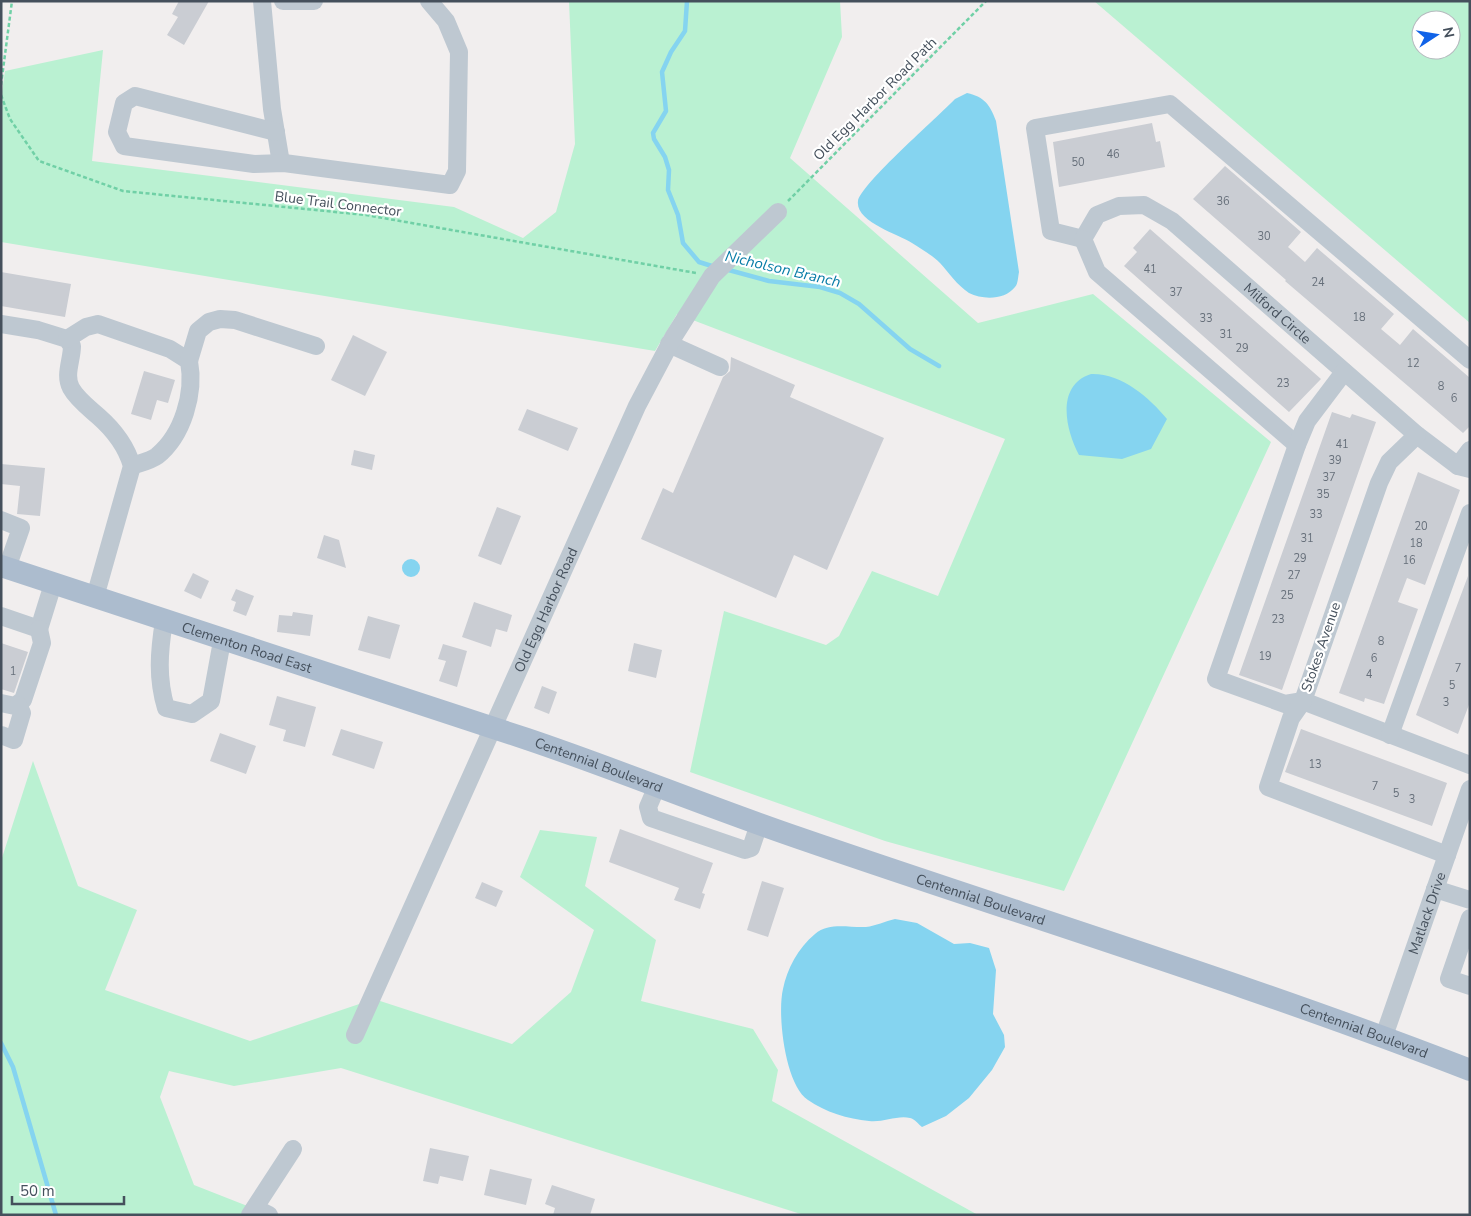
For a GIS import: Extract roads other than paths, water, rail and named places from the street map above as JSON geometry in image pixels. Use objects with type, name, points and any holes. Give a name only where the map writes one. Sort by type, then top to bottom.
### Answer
[{"type":"main road","name":"Clementon Road East","points":[[4,567],[492,728]]},
{"type":"main road","name":"Centennial Boulevard","points":[[492,728],[759,824],[1066,926],[1384,1036],[1470,1070]]},
{"type":"street","points":[[262,1],[263,29],[281,163]]},
{"type":"street","points":[[283,1],[314,1]]},
{"type":"street","points":[[276,132],[135,96],[124,103],[117,132],[124,146],[254,164],[281,163],[450,185],[457,171],[459,52],[446,21],[429,1]]},
{"type":"street","points":[[1296,445],[1097,272],[1083,238],[1051,231],[1035,128],[1170,104],[1470,360]]},
{"type":"street","name":"Milford Circle","points":[[1083,238],[1097,216],[1119,206],[1144,205],[1172,221],[1417,435],[1464,468]]},
{"type":"street","name":"Old Egg Harbor Road","points":[[355,1035],[413,910],[492,728],[637,406],[669,344],[712,276],[778,212]]},
{"type":"street","points":[[132,466],[156,457],[170,443],[184,417],[193,379],[189,362],[198,331],[209,322],[220,319],[235,320],[316,346]]},
{"type":"street","points":[[1,324],[38,330],[67,339],[72,346],[68,368],[71,388],[118,436],[128,451],[132,466],[95,597]]},
{"type":"street","points":[[67,339],[86,327],[98,324],[170,349],[189,362]]},
{"type":"street","points":[[669,344],[720,366]]},
{"type":"street","points":[[1303,701],[1285,704],[1216,679],[1296,445],[1307,421],[1344,372]]},
{"type":"street","name":"Stokes Avenue","points":[[1417,435],[1389,462],[1379,483],[1303,701],[1470,765]]},
{"type":"street","points":[[1464,468],[1470,450]]},
{"type":"street","points":[[1390,735],[1470,513]]},
{"type":"street","points":[[1,520],[21,528],[4,567]]},
{"type":"street","points":[[10,704],[23,700],[42,643],[40,628],[54,584]]},
{"type":"street","points":[[1,616],[40,628]]},
{"type":"street","points":[[164,621],[158,662],[161,692],[166,708],[192,714],[211,701],[222,640]]},
{"type":"street","points":[[1303,701],[1291,718],[1268,787],[1447,855]]},
{"type":"street","points":[[8,738],[22,713],[10,704]]},
{"type":"street","points":[[657,786],[648,807],[651,818],[745,850],[751,848],[759,824]]},
{"type":"street","name":"Matlack Drive","points":[[1384,1036],[1470,789]]},
{"type":"street","points":[[1435,889],[1470,900]]},
{"type":"street","points":[[1470,918],[1449,979],[1470,986]]},
{"type":"street","points":[[258,1212],[293,1149]]},
{"type":"water","points":[[967,93],[983,99],[996,121],[1019,272],[1015,287],[1006,294],[994,298],[981,297],[969,293],[957,283],[934,257],[870,221],[863,215],[858,201],[862,192],[872,180],[902,150],[955,99]]},
{"type":"water","points":[[1091,374],[1113,378],[1134,388],[1167,419],[1151,449],[1122,459],[1079,455],[1067,421],[1068,398],[1072,388],[1080,380]]},
{"type":"water","points":[[411,559],[417,562],[420,568],[417,574],[411,577],[405,574],[402,568],[405,562]]},
{"type":"water","points":[[895,919],[917,923],[954,944],[970,943],[989,948],[996,970],[993,1014],[1004,1035],[1005,1047],[992,1070],[969,1098],[946,1116],[922,1127],[913,1119],[905,1117],[879,1121],[853,1119],[829,1111],[808,1100],[800,1092],[788,1065],[782,1031],[781,1000],[790,966],[803,946],[815,934],[826,928],[839,926],[866,927]]},
{"type":"waterway","name":"Nicholson Branch","points":[[687,1],[685,31],[671,52],[662,72],[666,111],[653,133],[669,170],[668,190],[678,215],[683,243],[699,262],[715,267]]},
{"type":"waterway","name":"Nicholson Branch","points":[[725,269],[769,281],[820,287],[840,293],[859,304],[910,349],[939,366]]},
{"type":"waterway","points":[[1,1043],[13,1067],[56,1215]]}]
